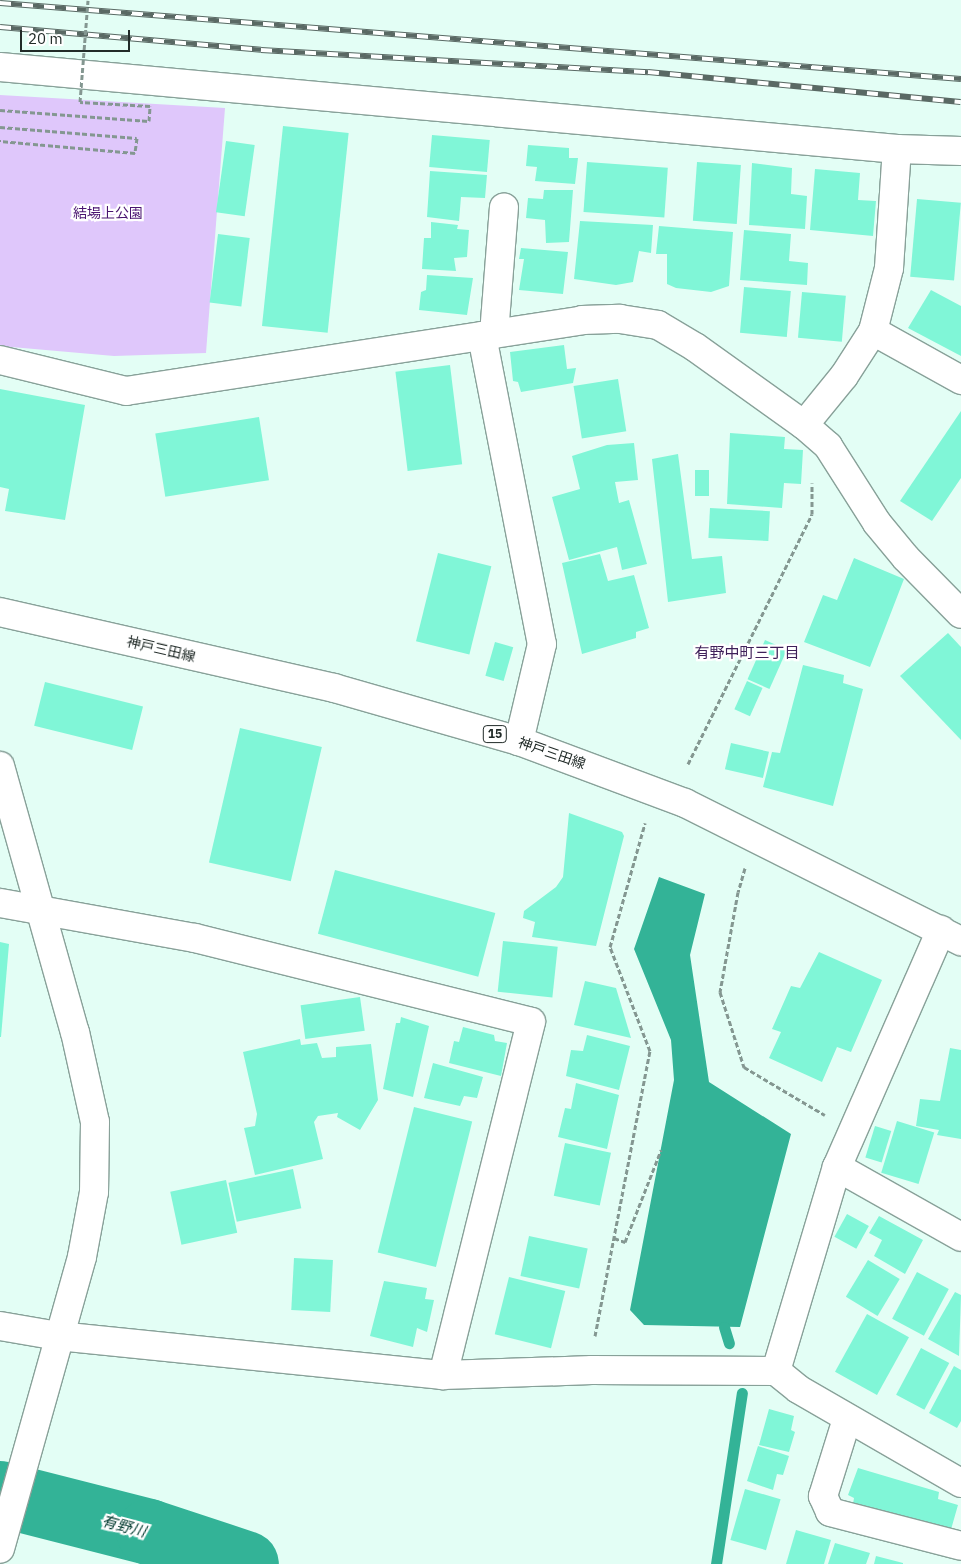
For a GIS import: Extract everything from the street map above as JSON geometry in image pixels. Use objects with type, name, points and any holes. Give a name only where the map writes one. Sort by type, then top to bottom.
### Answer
[{"type":"street","points":[[0,67],[897,150],[961,151]]},
{"type":"street","points":[[804,425],[844,376],[873,331],[889,268],[897,150]]},
{"type":"street","points":[[504,207],[488,335],[542,644],[519,741]]},
{"type":"street","points":[[0,360],[126,391],[582,320],[620,319],[658,325],[695,347],[804,425],[828,446],[877,523],[906,558],[961,614]]},
{"type":"street","points":[[873,331],[961,380]]},
{"type":"street","name":"神戸三田線","points":[[0,612],[334,688],[519,741],[654,791],[754,836],[951,935]]},
{"type":"street","points":[[0,766],[74,1032],[95,1122],[94,1192],[82,1257],[58,1336],[50,1377],[0,1549]]},
{"type":"street","points":[[0,903],[38,908],[195,938],[531,1022],[443,1374]]},
{"type":"street","points":[[776,1371],[837,1167],[951,935]]},
{"type":"street","points":[[837,1167],[961,1237]]},
{"type":"street","points":[[0,1326],[58,1336],[443,1374],[592,1370],[776,1371],[798,1389],[847,1419],[961,1483]]},
{"type":"street","points":[[847,1419],[823,1496],[830,1512],[961,1546]]},
{"type":"path","points":[[0,110],[150,121],[150,106],[80,102],[88,0]]},
{"type":"path","points":[[0,127],[137,138],[135,153],[0,141]]},
{"type":"path","points":[[688,764],[812,514],[812,465],[828,446]]},
{"type":"path","points":[[592,1370],[594,1342],[650,1051],[610,947],[654,791]]},
{"type":"path","points":[[754,836],[738,892],[720,992],[744,1067],[853,1132]]},
{"type":"path","points":[[614,1238],[625,1242],[661,1150]]},
{"type":"green space","name":"結場上公園","points":[[0,95],[225,108],[206,353],[114,356],[0,346]]},
{"type":"shaded area","points":[[659,877],[705,894],[690,955],[709,1082],[791,1134],[740,1327],[644,1325],[630,1310],[674,1080],[671,1040],[634,949]]},
{"type":"building","points":[[283,126],[349,133],[328,333],[262,326]]},
{"type":"building","points":[[432,135],[490,140],[487,172],[429,167]]},
{"type":"building","points":[[226,141],[255,145],[245,216],[216,212]]},
{"type":"building","points":[[528,145],[569,148],[569,158],[578,158],[575,184],[535,181],[537,167],[526,166]]},
{"type":"building","points":[[587,162],[668,168],[664,218],[584,212]]},
{"type":"building","points":[[697,162],[741,165],[737,224],[693,221]]},
{"type":"building","points":[[752,163],[792,168],[791,194],[807,196],[805,229],[749,225]]},
{"type":"building","points":[[815,169],[860,173],[858,200],[876,201],[873,236],[810,230]]},
{"type":"building","points":[[430,171],[487,175],[485,198],[461,197],[459,221],[427,217]]},
{"type":"building","points":[[544,190],[573,190],[569,242],[546,243],[545,220],[526,218],[528,198],[543,199]]},
{"type":"building","points":[[917,199],[961,203],[954,281],[910,277]]},
{"type":"building","points":[[580,221],[653,225],[651,253],[639,251],[633,282],[616,285],[574,279]]},
{"type":"building","points":[[431,222],[458,225],[457,229],[469,230],[467,257],[454,258],[456,271],[422,269],[424,238],[431,238]]},
{"type":"building","points":[[659,226],[733,232],[729,286],[711,292],[676,288],[667,284],[667,254],[656,254]]},
{"type":"building","points":[[744,230],[791,234],[789,261],[808,263],[807,285],[740,280]]},
{"type":"building","points":[[218,234],[250,238],[241,306],[210,302]]},
{"type":"building","points":[[521,248],[568,252],[563,294],[519,290],[524,259],[519,259]]},
{"type":"building","points":[[427,275],[473,278],[467,315],[419,310],[421,292],[426,290]]},
{"type":"building","points":[[744,287],[791,291],[787,337],[740,333]]},
{"type":"building","points":[[931,290],[961,306],[961,356],[908,328]]},
{"type":"building","points":[[802,292],[846,296],[842,342],[798,338]]},
{"type":"building","points":[[564,345],[567,369],[576,368],[573,383],[521,392],[518,382],[513,381],[510,352]]},
{"type":"building","points":[[450,365],[462,464],[408,471],[395,372]]},
{"type":"building","points":[[618,379],[626,431],[582,438],[574,386]]},
{"type":"building","points":[[0,389],[85,405],[65,520],[5,511],[9,489],[0,487]]},
{"type":"building","points":[[961,411],[961,478],[932,521],[900,501]]},
{"type":"building","points":[[259,417],[269,480],[165,497],[155,433]]},
{"type":"building","points":[[730,433],[785,437],[784,449],[803,450],[801,484],[784,483],[782,508],[727,504]]},
{"type":"building","points":[[634,443],[638,480],[615,482],[619,503],[629,500],[647,564],[622,570],[617,547],[569,560],[552,497],[580,489],[572,456],[607,445]]},
{"type":"building","points":[[678,454],[692,559],[722,556],[726,593],[668,602],[652,459]]},
{"type":"building","points":[[695,470],[709,470],[709,496],[695,496]]},
{"type":"building","points":[[710,508],[770,511],[768,541],[708,538]]},
{"type":"building","points":[[438,553],[491,566],[469,655],[416,641]]},
{"type":"building","points":[[600,554],[608,581],[634,575],[649,628],[636,632],[636,638],[582,654],[562,563]]},
{"type":"building","points":[[854,558],[904,579],[870,667],[804,642],[823,595],[837,600]]},
{"type":"building","points":[[948,633],[961,647],[961,740],[900,676]]},
{"type":"building","points":[[765,640],[787,650],[769,689],[748,679]]},
{"type":"building","points":[[495,642],[513,647],[504,681],[485,676]]},
{"type":"building","points":[[803,665],[844,675],[843,683],[863,689],[833,806],[763,787],[772,752],[780,753]]},
{"type":"building","points":[[747,681],[763,688],[750,716],[734,709]]},
{"type":"building","points":[[45,682],[143,706],[132,750],[34,726]]},
{"type":"building","points":[[240,728],[322,747],[291,881],[209,862]]},
{"type":"building","points":[[731,743],[769,752],[763,778],[725,769]]},
{"type":"building","points":[[569,813],[622,832],[624,836],[596,946],[532,937],[535,922],[523,918],[524,911],[556,887],[563,877]]},
{"type":"building","points":[[335,870],[495,913],[478,977],[318,934]]},
{"type":"building","points":[[503,941],[558,947],[552,997],[498,992]]},
{"type":"building","points":[[0,942],[9,944],[1,1037],[0,1037]]},
{"type":"building","points":[[819,952],[882,980],[851,1052],[837,1047],[822,1082],[769,1058],[781,1032],[772,1029],[791,986],[800,988]]},
{"type":"building","points":[[585,981],[616,988],[631,1038],[574,1025]]},
{"type":"building","points":[[360,997],[365,1031],[305,1039],[301,1005]]},
{"type":"building","points":[[401,1017],[429,1026],[413,1097],[383,1089],[396,1023],[400,1023]]},
{"type":"building","points":[[463,1027],[494,1035],[495,1041],[507,1043],[501,1076],[449,1063],[454,1041],[459,1042]]},
{"type":"building","points":[[587,1035],[630,1046],[619,1090],[566,1076],[571,1050],[583,1051]]},
{"type":"building","points":[[300,1039],[301,1045],[317,1043],[322,1058],[336,1057],[336,1047],[371,1044],[378,1100],[360,1130],[337,1117],[338,1113],[318,1116],[314,1122],[323,1159],[255,1175],[244,1128],[255,1126],[257,1114],[243,1052]]},
{"type":"building","points":[[950,1048],[961,1050],[961,1139],[937,1135],[939,1130],[916,1126],[920,1099],[940,1101]]},
{"type":"building","points":[[433,1063],[483,1077],[477,1098],[464,1096],[460,1106],[424,1098]]},
{"type":"building","points":[[576,1083],[619,1095],[607,1149],[558,1137],[565,1108],[571,1109]]},
{"type":"building","points":[[414,1107],[472,1122],[436,1267],[378,1253]]},
{"type":"building","points":[[897,1121],[934,1132],[919,1184],[881,1173]]},
{"type":"building","points":[[875,1126],[891,1131],[882,1163],[865,1158]]},
{"type":"building","points":[[565,1143],[611,1153],[600,1206],[554,1196]]},
{"type":"building","points":[[293,1169],[301,1208],[237,1222],[228,1183]]},
{"type":"building","points":[[226,1180],[237,1233],[181,1245],[170,1192]]},
{"type":"building","points":[[847,1214],[869,1226],[856,1249],[834,1237]]},
{"type":"building","points":[[879,1216],[923,1240],[905,1274],[874,1256],[882,1240],[869,1233]]},
{"type":"building","points":[[529,1236],[588,1248],[579,1289],[520,1276]]},
{"type":"building","points":[[294,1258],[333,1260],[330,1312],[291,1310]]},
{"type":"building","points":[[868,1260],[900,1279],[878,1316],[846,1297]]},
{"type":"building","points":[[917,1272],[949,1289],[924,1336],[892,1319]]},
{"type":"building","points":[[509,1277],[565,1291],[551,1348],[495,1334]]},
{"type":"building","points":[[384,1281],[427,1288],[425,1299],[434,1300],[427,1332],[417,1328],[413,1347],[370,1336]]},
{"type":"building","points":[[955,1292],[961,1295],[959,1356],[928,1339]]},
{"type":"building","points":[[867,1314],[909,1337],[877,1395],[835,1372]]},
{"type":"building","points":[[921,1348],[949,1363],[924,1410],[896,1395]]},
{"type":"building","points":[[954,1366],[961,1370],[961,1421],[957,1428],[929,1413]]},
{"type":"building","points":[[769,1409],[794,1416],[791,1430],[795,1432],[789,1452],[759,1445]]},
{"type":"building","points":[[758,1446],[789,1456],[783,1475],[777,1474],[773,1490],[747,1481]]},
{"type":"building","points":[[858,1468],[939,1492],[938,1499],[958,1505],[950,1533],[853,1504],[854,1498],[848,1495]]},
{"type":"building","points":[[745,1489],[781,1499],[766,1550],[730,1540]]},
{"type":"building","points":[[796,1530],[831,1540],[824,1564],[786,1564]]},
{"type":"building","points":[[835,1543],[870,1553],[866,1564],[828,1564]]},
{"type":"building","points":[[876,1556],[903,1563],[903,1564],[874,1564]]},
{"type":"waterway","points":[[724,1327],[729,1343]]},
{"type":"waterway","points":[[716,1564],[742,1393]]},
{"type":"waterway","name":"有野川","points":[[0,1494],[149,1532],[246,1564]]},
{"type":"railway","points":[[0,3],[961,79]]},
{"type":"railway","points":[[0,27],[261,50],[648,72],[961,102]]},
{"type":"district","name":"有野中町三丁目","points":[[747,653]]}]
